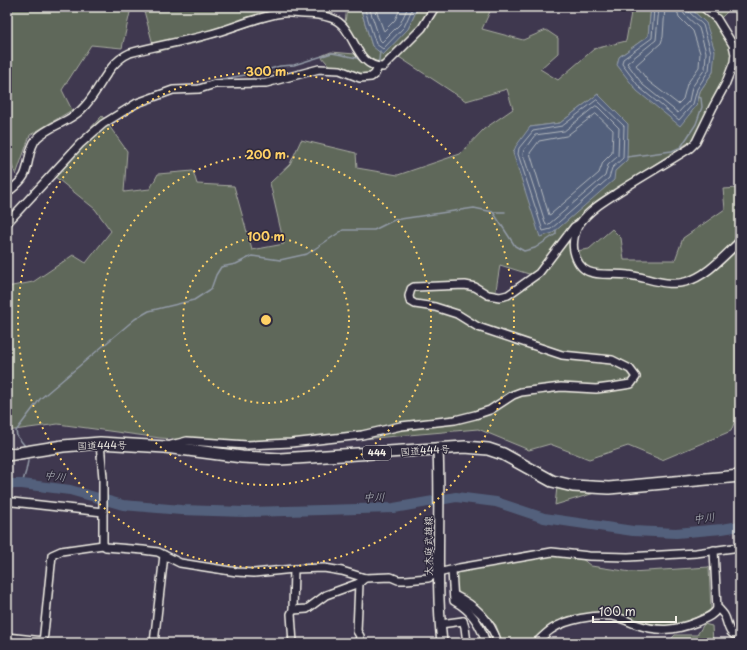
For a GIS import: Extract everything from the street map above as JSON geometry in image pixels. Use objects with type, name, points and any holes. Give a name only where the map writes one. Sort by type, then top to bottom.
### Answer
[{"type":"highway","name":"国道444号","points":[[7,455],[63,446],[100,443],[165,447],[242,457],[280,459],[465,448],[488,449],[503,454],[552,481],[573,486],[609,488],[740,476]]},
{"type":"main road","name":"大木庭武雄線","points":[[438,450],[438,573],[442,643]]},
{"type":"street","points":[[7,193],[17,186],[24,176],[32,146],[37,138],[74,117],[83,109],[112,66],[123,56],[130,53],[207,35],[266,16],[284,13],[313,14],[331,18],[340,23],[347,29],[367,63],[383,67],[417,32],[435,7]]},
{"type":"street","points":[[703,7],[717,19],[738,52],[725,85],[696,142],[690,148],[606,200],[588,213],[579,224],[574,234],[573,247],[576,260],[580,267],[587,271],[599,274],[628,275],[667,284],[683,283],[694,279],[707,271],[740,242]]},
{"type":"street","points":[[7,223],[80,144],[103,124],[137,103],[173,90],[199,89],[215,84],[266,83],[319,69],[340,70],[360,78],[371,77],[375,74],[375,66]]},
{"type":"street","points":[[165,447],[187,441],[247,445],[290,443],[362,435],[401,426],[454,420],[475,415],[490,410],[513,395],[521,392],[561,387],[596,389],[612,388],[631,384],[636,377],[633,372],[612,360],[562,355],[478,327],[456,314],[435,307],[415,304],[410,301],[409,296],[411,289],[414,287],[465,285],[475,287],[488,295],[500,297],[508,295],[539,273],[574,227],[579,224]]},
{"type":"street","points":[[100,443],[103,478],[103,545]]},
{"type":"street","points":[[7,502],[103,512]]},
{"type":"street","points":[[7,637],[43,642],[52,555],[60,551],[103,545],[106,547],[158,552],[180,563],[237,572],[254,573],[324,568],[342,571],[365,578],[391,577],[398,580],[428,578],[438,573],[552,552],[589,556],[628,557],[740,547]]},
{"type":"street","points":[[536,643],[552,629],[567,622],[602,616],[614,616],[643,627],[657,630],[668,630],[686,626],[713,615],[717,609],[714,550]]},
{"type":"street","points":[[154,643],[164,555]]},
{"type":"street","points":[[294,569],[294,610]]},
{"type":"street","points":[[452,571],[454,601],[468,611],[477,620],[486,643]]},
{"type":"street","points":[[293,643],[290,614],[294,610],[307,608],[326,595],[360,583],[365,578]]},
{"type":"street","points":[[359,643],[360,636],[357,630],[360,583]]},
{"type":"street","points":[[454,595],[464,600],[487,619],[494,631],[498,643]]},
{"type":"street","points":[[717,609],[719,609],[725,616],[729,630],[732,634],[740,636]]},
{"type":"street","points":[[467,643],[463,621],[468,611]]},
{"type":"street","points":[[440,624],[463,621]]},
{"type":"green space","points":[[7,7],[134,7],[131,8],[122,48],[91,45],[62,90],[72,110],[30,135],[16,175],[7,154]]},
{"type":"green space","points":[[143,7],[319,7],[314,17],[282,16],[200,42],[155,52]]},
{"type":"green space","points":[[347,7],[360,7],[372,46],[408,29],[418,7],[492,7],[482,29],[523,40],[546,30],[558,38],[558,53],[540,69],[558,80],[594,49],[626,41],[632,7],[651,7],[648,36],[619,57],[697,105],[700,91],[713,72],[706,23],[689,7],[732,7],[720,19],[731,38],[732,62],[694,139],[602,198],[574,222],[565,238],[576,251],[589,249],[612,229],[621,238],[624,260],[675,260],[683,238],[725,209],[723,189],[740,188],[740,408],[731,431],[662,460],[628,446],[589,459],[550,444],[529,450],[478,429],[281,446],[160,438],[58,424],[7,431],[7,287],[33,282],[73,255],[86,263],[111,231],[95,209],[49,172],[102,116],[127,151],[124,192],[150,189],[158,174],[193,171],[197,184],[234,186],[252,250],[284,244],[270,183],[290,164],[301,140],[356,153],[357,168],[398,175],[460,154],[484,129],[513,109],[507,89],[466,101],[399,57],[375,77],[362,79],[332,69],[321,56],[331,52],[355,54],[344,31]],"holes":[[[598,94],[627,160],[615,171],[530,127],[560,123]],[[500,265],[532,275],[505,301],[495,296]]]},
{"type":"green space","points":[[557,487],[598,492],[555,505]]},
{"type":"green space","points":[[554,554],[581,558],[591,566],[631,572],[709,567],[711,611],[670,628],[646,624],[608,612],[563,618],[530,643],[502,643],[496,625],[477,606],[456,593],[456,572]]},
{"type":"green space","points":[[704,624],[712,626],[713,643],[667,643],[675,635],[697,635]]},
{"type":"water","points":[[360,7],[418,7],[408,29],[383,55],[372,46]]},
{"type":"water","points":[[651,7],[689,7],[706,23],[715,51],[713,72],[700,91],[697,105],[680,126],[637,91],[617,65],[619,57],[648,36]]},
{"type":"water","points":[[598,94],[628,124],[627,160],[615,171],[614,180],[553,233],[540,237],[513,153],[516,146],[530,127],[560,123]]},
{"type":"waterway","points":[[376,64],[379,60],[380,51]]},
{"type":"waterway","points":[[211,81],[257,73],[280,66],[294,65],[332,53],[357,58],[369,68],[373,68]]},
{"type":"waterway","points":[[627,157],[672,151],[681,147],[696,124],[702,107],[701,98],[698,97]]},
{"type":"waterway","points":[[25,446],[17,436],[16,431],[40,399],[135,319],[149,311],[194,300],[211,289],[216,275],[221,267],[236,264],[252,256],[280,260],[307,254],[343,230],[374,230],[394,220],[474,208],[493,212],[505,212]]},
{"type":"waterway","points":[[493,212],[515,246],[524,251],[535,248],[556,234],[556,230]]},
{"type":"waterway","points":[[22,484],[28,461]]},
{"type":"waterway","name":"中川","points":[[7,484],[22,484],[70,490],[123,505],[181,510],[245,512],[394,508],[456,497],[496,502],[544,518],[633,531],[676,533],[740,526]]}]
